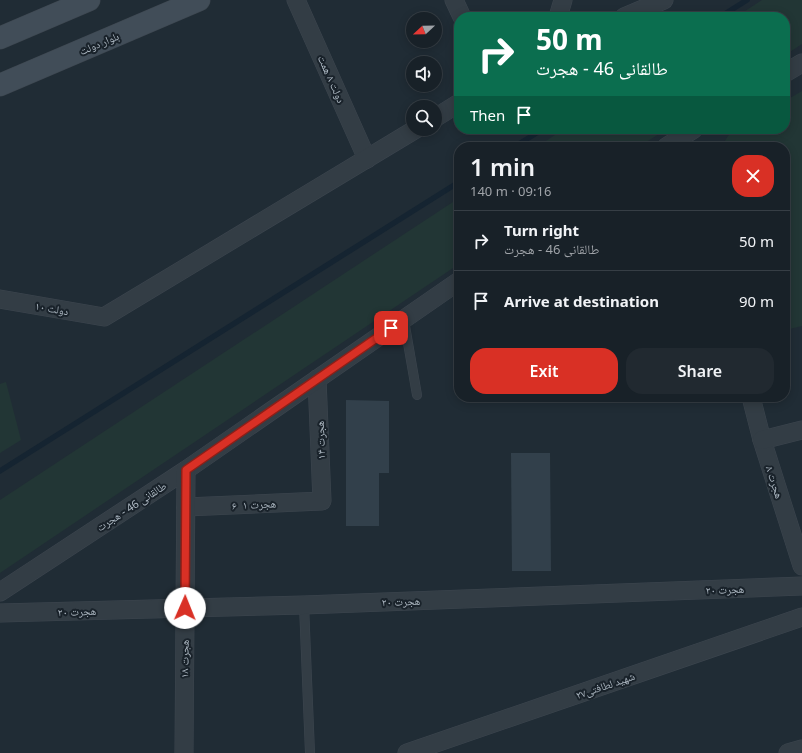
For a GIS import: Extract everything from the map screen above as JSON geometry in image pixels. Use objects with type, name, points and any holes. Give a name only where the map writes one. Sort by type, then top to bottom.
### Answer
[{"type":"main road","points":[[0,38],[89,0]]},
{"type":"main road","name":"بلوار دولت","points":[[0,85],[199,0]]},
{"type":"street","name":"دولت ۸ همت","points":[[296,0],[367,158]]},
{"type":"street","points":[[454,0],[460,12]]},
{"type":"street","points":[[559,12],[563,0]]},
{"type":"street","points":[[636,12],[664,0]]},
{"type":"street","points":[[790,70],[802,63]]},
{"type":"street","points":[[442,114],[454,106]]},
{"type":"street","points":[[367,158],[406,135]]},
{"type":"street","points":[[678,142],[692,136]]},
{"type":"street","name":"دولت ۱۰","points":[[0,299],[104,317],[367,158]]},
{"type":"street","name":"طالقانی 46 - هجرت","points":[[0,592],[186,470],[454,285]]},
{"type":"street","name":"هجرت ۱۴","points":[[317,379],[322,501]]},
{"type":"street","name":"هجرت ۸","points":[[752,402],[762,440],[802,566]]},
{"type":"street","points":[[762,440],[802,430]]},
{"type":"street","name":"هجرت ۱۸","points":[[184,753],[186,470]]},
{"type":"street","name":"هجرت ۱ ‍ ۶","points":[[186,507],[322,501]]},
{"type":"street","name":"هجرت ۲۰","points":[[0,613],[304,605],[802,586]]},
{"type":"street","name":"شهید لطافتی۲۷","points":[[407,753],[802,617]]},
{"type":"street","points":[[788,753],[802,748]]},
{"type":"lane","points":[[404,320],[418,395]]},
{"type":"lane","points":[[304,605],[310,753]]},
{"type":"green space","points":[[762,0],[802,0],[802,44],[790,52],[790,12],[744,12]]},
{"type":"green space","points":[[802,91],[802,326],[790,329],[790,142],[724,142],[729,134],[790,134],[790,98]]},
{"type":"green space","points":[[556,134],[659,134],[646,142],[544,142]]},
{"type":"green space","points":[[454,201],[454,267],[0,573],[0,500]]},
{"type":"green space","points":[[6,382],[21,440],[0,453],[0,384]]},
{"type":"building","points":[[346,400],[389,401],[389,473],[379,473],[379,526],[346,526]]},
{"type":"building","points":[[511,453],[550,453],[551,571],[512,571]]},
{"type":"waterway","points":[[728,12],[747,0]]},
{"type":"waterway","points":[[522,142],[535,134]]},
{"type":"waterway","points":[[0,471],[454,185]]},
{"type":"route","points":[[185,608],[186,470],[391,328]]}]
